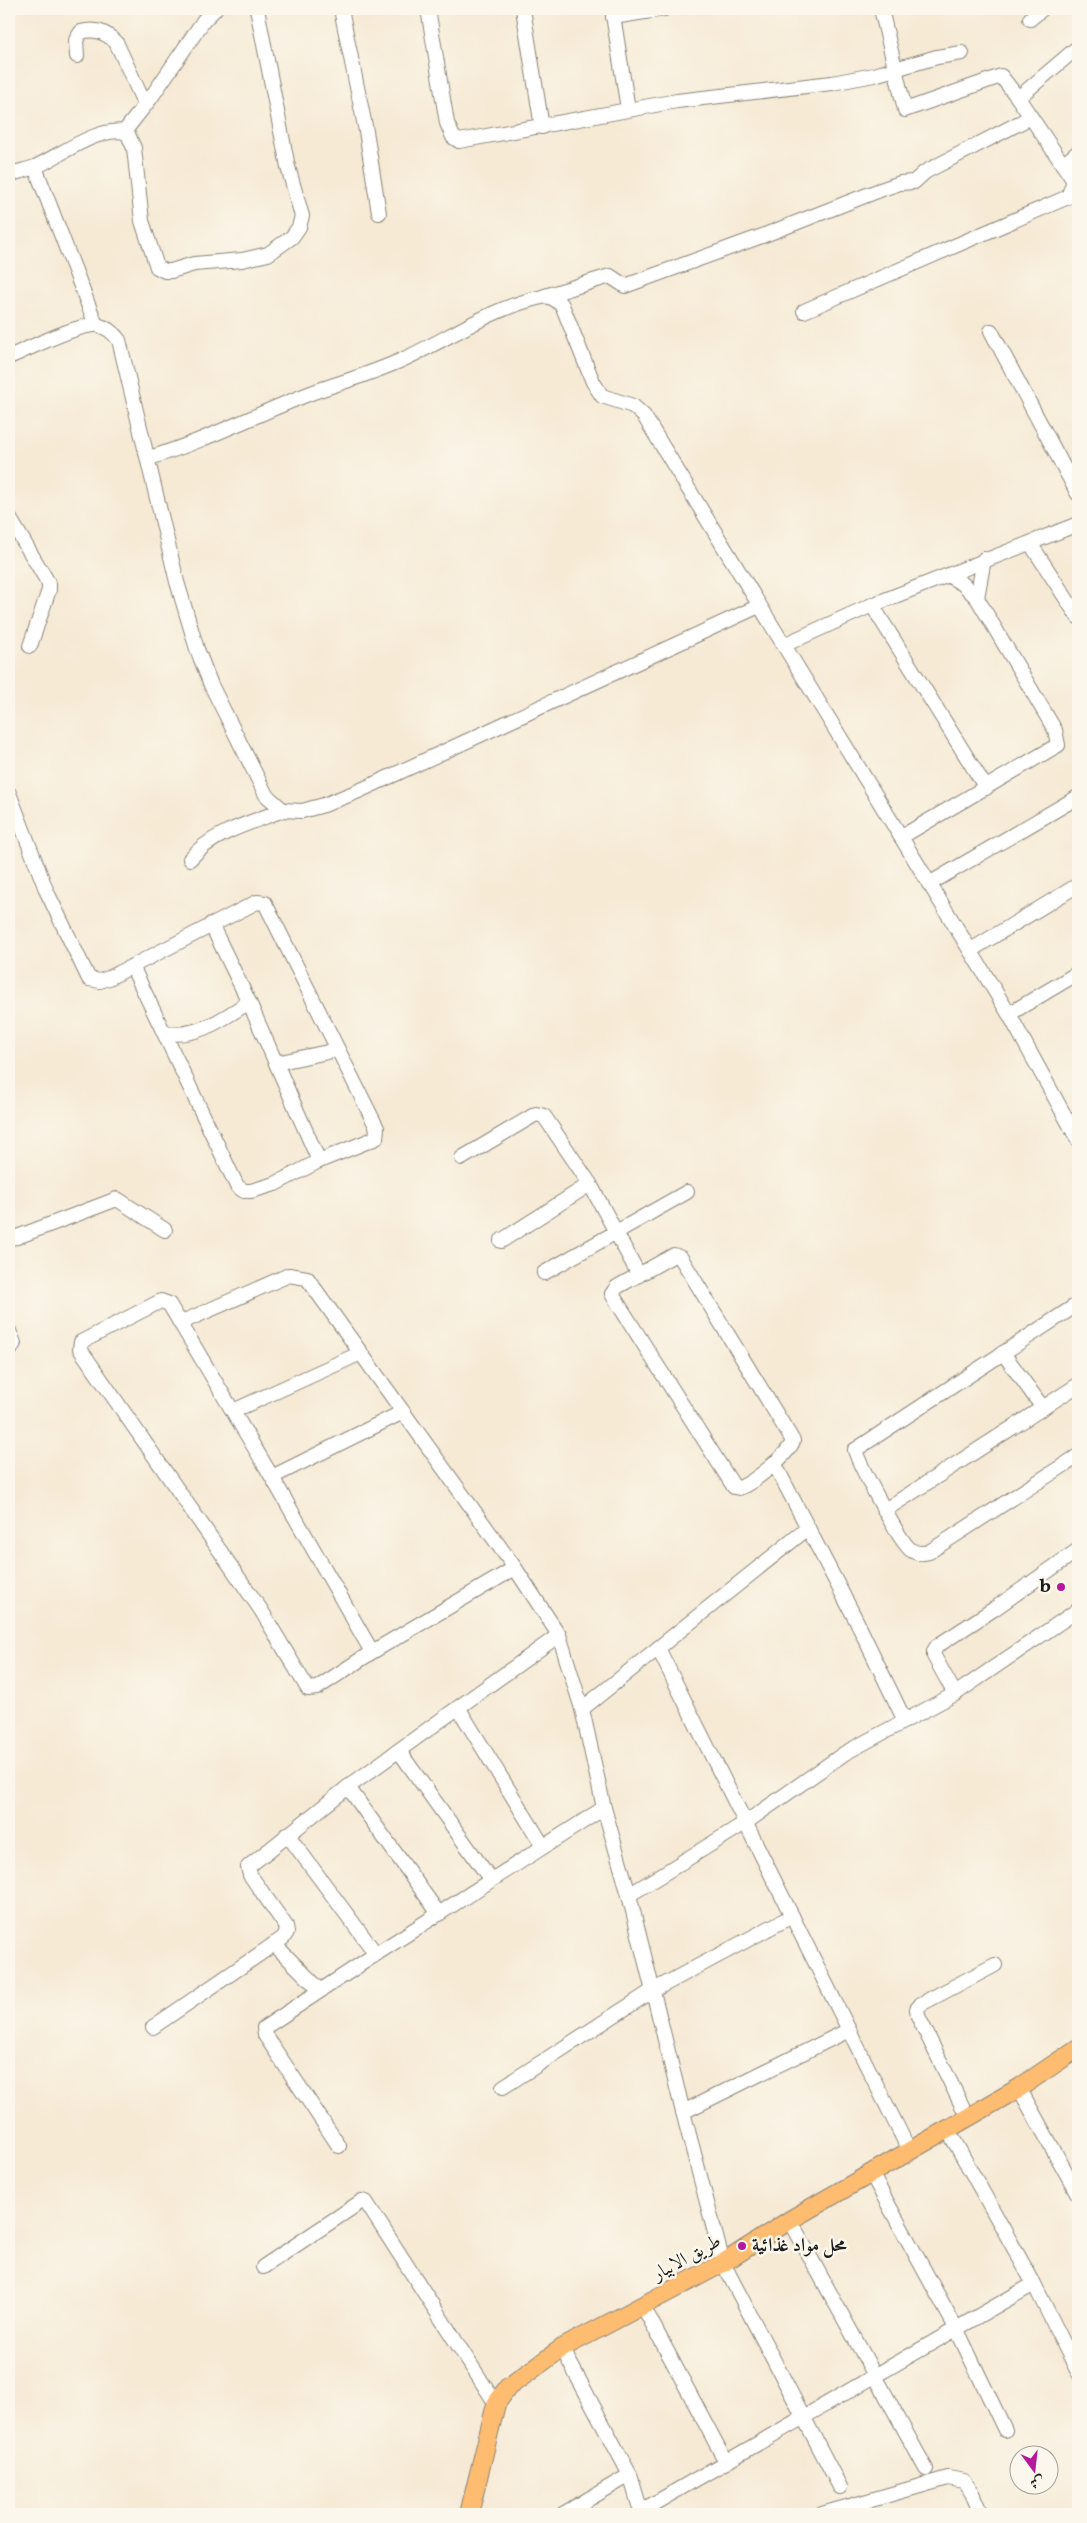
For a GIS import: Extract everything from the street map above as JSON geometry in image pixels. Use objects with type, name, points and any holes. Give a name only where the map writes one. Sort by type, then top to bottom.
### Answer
[{"type":"main road","name":"طريق الابيار","points":[[469,2514],[496,2404],[508,2387],[562,2348],[723,2263],[790,2220],[1019,2088],[1078,2048]]},
{"type":"street","points":[[124,132],[204,20],[215,9]]},
{"type":"street","points":[[9,175],[35,167],[103,133],[117,130],[124,132],[132,138],[142,221],[154,263],[161,270],[171,271],[194,264],[242,260],[268,254],[292,238],[299,227],[302,216],[288,167],[257,9]]},
{"type":"street","points":[[341,9],[366,131],[379,213]]},
{"type":"street","points":[[428,9],[447,123],[453,137],[460,141],[677,101],[832,83],[896,70],[937,57],[962,53]]},
{"type":"street","points":[[523,9],[542,127]]},
{"type":"street","points":[[628,110],[613,13],[664,9]]},
{"type":"street","points":[[804,311],[1068,197],[1074,181],[1001,76],[905,110],[882,9]]},
{"type":"street","points":[[1030,19],[1042,9]]},
{"type":"street","points":[[77,56],[76,40],[81,32],[94,30],[111,37],[116,42],[145,105]]},
{"type":"street","points":[[1018,98],[1078,46]]},
{"type":"street","points":[[149,458],[182,448],[312,393],[390,365],[482,317],[610,276],[624,286],[880,190],[914,182],[925,172],[1031,117]]},
{"type":"street","points":[[1062,165],[1078,152]]},
{"type":"street","points":[[35,167],[96,325]]},
{"type":"street","points":[[545,296],[552,297],[562,305],[593,382],[602,396],[633,406],[644,416],[760,606],[786,644],[929,884],[971,950],[1009,1014],[1078,1140]]},
{"type":"street","points":[[9,357],[82,326],[96,325],[113,332],[119,340],[149,458],[177,582],[210,685],[266,795],[283,810]]},
{"type":"street","points":[[991,332],[1078,494]]},
{"type":"street","points":[[9,517],[49,584],[49,590],[30,646]]},
{"type":"street","points":[[786,644],[872,605],[949,576],[984,559],[1078,524]]},
{"type":"street","points":[[1034,548],[1078,617]]},
{"type":"street","points":[[977,598],[984,559]]},
{"type":"street","points":[[901,836],[1058,745],[1055,730],[977,598],[963,584],[949,576]]},
{"type":"street","points":[[872,605],[986,788]]},
{"type":"street","points":[[190,858],[200,847],[212,840],[283,810],[302,811],[324,805],[361,790],[760,606]]},
{"type":"street","points":[[9,793],[47,892],[89,978],[100,980],[109,978],[211,924],[257,902],[265,903],[377,1128],[378,1134],[376,1138],[320,1161],[275,1184],[251,1191],[244,1191],[237,1186],[132,966]]},
{"type":"street","points":[[929,884],[1078,797]]},
{"type":"street","points":[[971,950],[1078,885]]},
{"type":"street","points":[[211,924],[249,1002],[320,1161]]},
{"type":"street","points":[[1009,1014],[1078,972]]},
{"type":"street","points":[[165,1033],[178,1035],[195,1032],[227,1017],[249,1002]]},
{"type":"street","points":[[276,1063],[337,1050]]},
{"type":"street","points":[[462,1158],[536,1114],[541,1114],[590,1184],[639,1275]]},
{"type":"street","points":[[501,1241],[590,1184]]},
{"type":"street","points":[[544,1273],[687,1192]]},
{"type":"street","points":[[9,1238],[17,1237],[117,1199],[165,1230]]},
{"type":"street","points":[[674,1255],[681,1258],[793,1441],[791,1448],[774,1463],[746,1486],[734,1487],[614,1300],[612,1294],[615,1289],[668,1257],[674,1255]]},
{"type":"street","points":[[180,1323],[290,1275],[300,1275],[307,1278],[515,1568],[559,1635],[582,1709],[604,1808],[629,1895],[723,2263],[840,2487]]},
{"type":"street","points":[[372,1652],[272,1476],[169,1304],[161,1301],[81,1342],[80,1349],[261,1610],[308,1689],[317,1688],[372,1652],[515,1568]]},
{"type":"street","points":[[1078,1304],[855,1450],[885,1510],[909,1549],[919,1554],[929,1552],[1078,1456]]},
{"type":"street","points":[[9,1330],[14,1343],[9,1352]]},
{"type":"street","points":[[1002,1352],[1044,1408]]},
{"type":"street","points":[[233,1411],[361,1353]]},
{"type":"street","points":[[885,1510],[1078,1385]]},
{"type":"street","points":[[272,1476],[403,1412]]},
{"type":"street","points":[[774,1463],[904,1720]]},
{"type":"street","points":[[582,1709],[808,1528]]},
{"type":"street","points":[[955,1694],[934,1656],[937,1646],[1078,1550]]},
{"type":"street","points":[[629,1895],[745,1822],[845,1753],[955,1694],[1078,1610]]},
{"type":"street","points":[[153,2027],[283,1938],[287,1932],[286,1926],[250,1875],[248,1867],[348,1787],[459,1709],[559,1635]]},
{"type":"street","points":[[658,1648],[910,2152]]},
{"type":"street","points":[[459,1709],[543,1846]]},
{"type":"street","points":[[398,1751],[490,1880]]},
{"type":"street","points":[[348,1787],[439,1914]]},
{"type":"street","points":[[339,2146],[265,2035],[264,2028],[604,1808]]},
{"type":"street","points":[[287,1834],[376,1954]]},
{"type":"street","points":[[503,2087],[652,1991],[792,1916]]},
{"type":"street","points":[[274,1944],[320,1990]]},
{"type":"street","points":[[968,2118],[918,2016],[917,2009],[921,2004],[995,1965]]},
{"type":"street","points":[[683,2112],[849,2030]]},
{"type":"street","points":[[1019,2088],[1078,2194]]},
{"type":"street","points":[[948,2130],[1034,2284],[1078,2372]]},
{"type":"street","points":[[871,2173],[957,2330],[1005,2430]]},
{"type":"street","points":[[263,2267],[362,2202],[366,2202],[496,2404]]},
{"type":"street","points":[[790,2220],[873,2376],[926,2469]]},
{"type":"street","points":[[562,2348],[630,2475],[639,2505],[642,2508],[648,2507],[1034,2284]]},
{"type":"street","points":[[643,2306],[726,2462]]},
{"type":"street","points":[[563,2514],[630,2475]]},
{"type":"street","points":[[822,2514],[948,2478],[964,2481],[972,2493],[981,2514]]},
{"type":"place","name":"b","points":[[1061,1587]]},
{"type":"place","name":"محل مواد غذائية","points":[[742,2246]]}]
